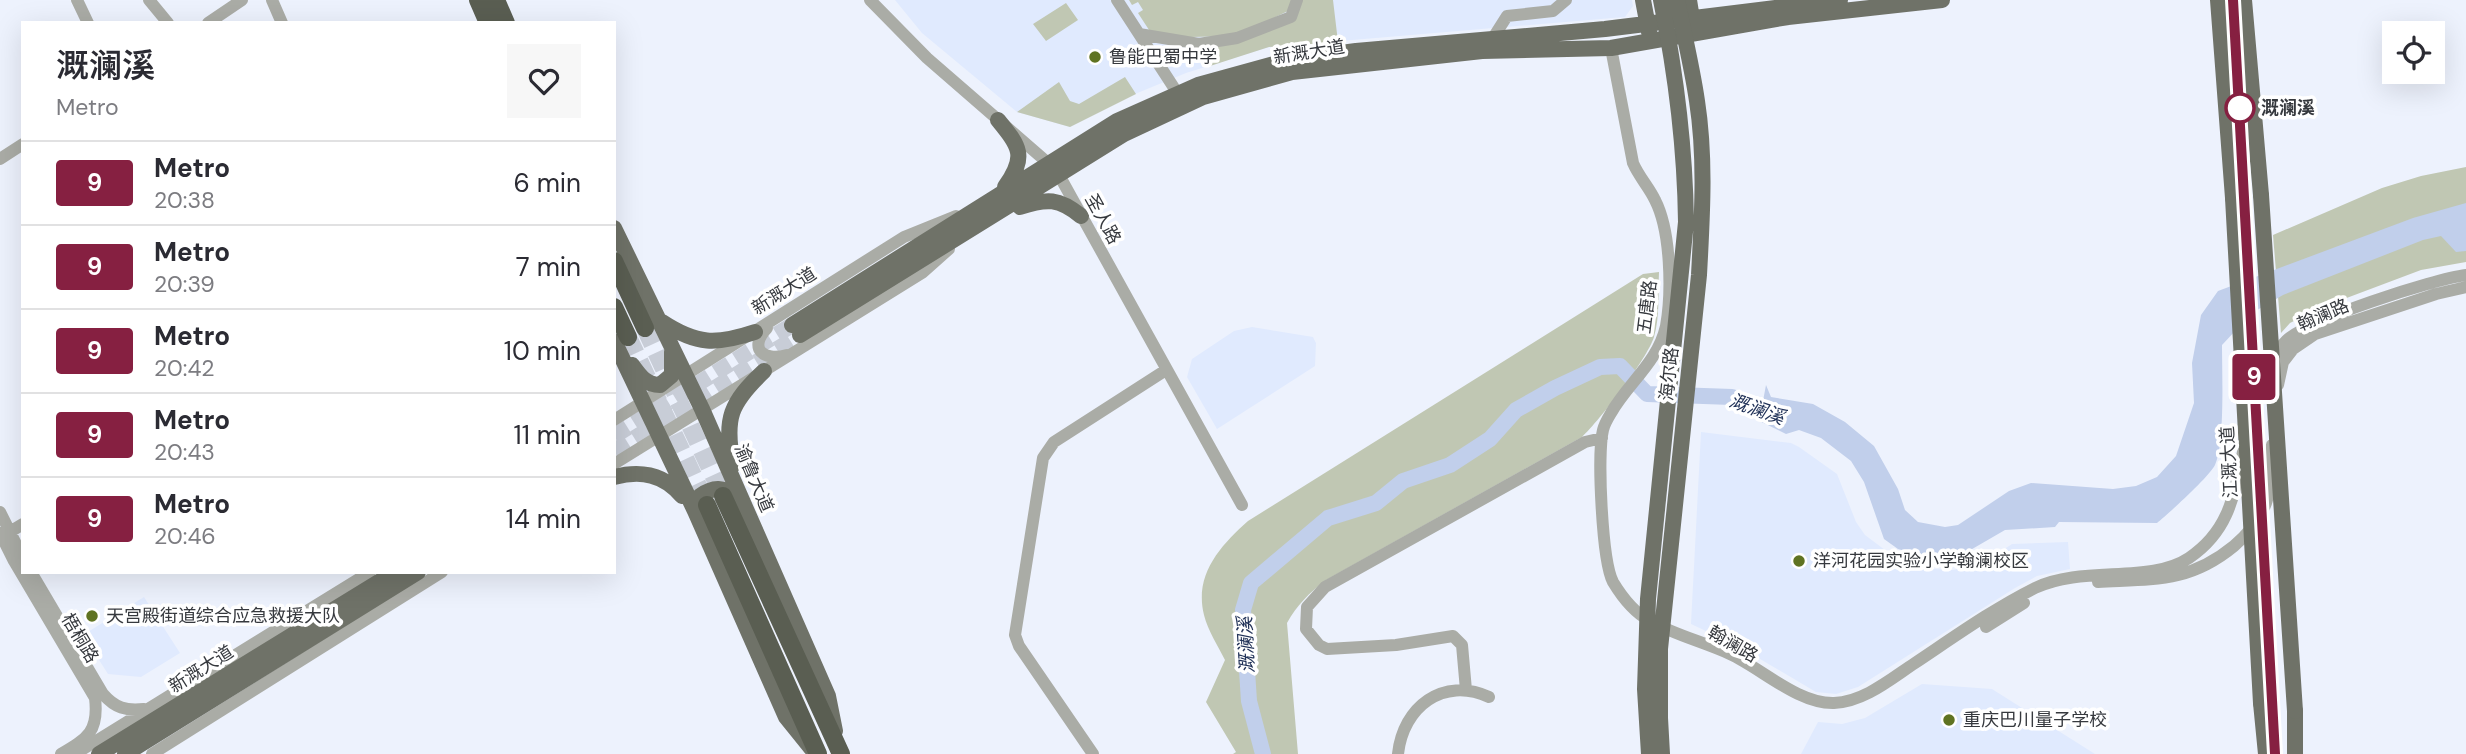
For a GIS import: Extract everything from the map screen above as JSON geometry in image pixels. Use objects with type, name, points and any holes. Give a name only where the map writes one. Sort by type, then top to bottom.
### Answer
[{"type":"highway","points":[[478,0],[487,21]]},
{"type":"highway","points":[[496,0],[505,21]]},
{"type":"highway","name":"渝鲁大道","points":[[616,264],[653,324]]},
{"type":"highway","points":[[616,320],[619,340]]},
{"type":"highway","name":"渝鲁大道","points":[[723,496],[841,752]]},
{"type":"highway","points":[[701,508],[817,754]]},
{"type":"main road","points":[[1643,0],[1651,41]]},
{"type":"main road","name":"海尔路","points":[[1648,754],[1645,689],[1648,599],[1686,222],[1686,164],[1680,106],[1661,0]]},
{"type":"main road","name":"海尔路","points":[[1662,754],[1660,649],[1699,275],[1702,221],[1703,166],[1698,103],[1677,0]]},
{"type":"main road","points":[[1689,0],[1695,34]]},
{"type":"main road","name":"新溉大道","points":[[1840,0],[1605,29],[1356,51],[1289,60],[1198,85],[1117,121],[1053,169],[998,214],[796,330],[1001,192],[1053,169],[1203,97],[1292,72],[1482,51],[1611,48],[1788,17],[1942,0]]},
{"type":"main road","name":"江溉大道","points":[[2218,0],[2233,198],[2266,754]]},
{"type":"main road","points":[[2244,0],[2261,195],[2295,711],[2295,754]]},
{"type":"main road","points":[[998,120],[1016,143],[1020,154],[1013,176],[1001,192]]},
{"type":"main road","points":[[998,214],[1048,200],[1066,205],[1081,216]]},
{"type":"main road","name":"渝鲁大道","points":[[616,233],[653,324],[671,345],[702,409],[828,696],[841,752]]},
{"type":"main road","points":[[653,324],[695,340],[714,343],[755,332]]},
{"type":"main road","points":[[619,340],[643,380],[651,385],[660,385],[672,374],[671,345]]},
{"type":"main road","points":[[619,340],[642,403],[658,436],[701,508]]},
{"type":"main road","points":[[741,502],[730,447],[731,414],[740,396],[765,371]]},
{"type":"main road","points":[[616,477],[641,473],[662,478],[701,508]]},
{"type":"main road","points":[[701,508],[700,496],[714,489],[729,491],[741,502]]},
{"type":"main road","name":"新溉大道","points":[[99,754],[392,574]]},
{"type":"main road","name":"新溉大道","points":[[125,754],[415,574]]},
{"type":"street","points":[[77,0],[87,21]]},
{"type":"street","points":[[149,0],[166,21]]},
{"type":"street","points":[[211,21],[242,0]]},
{"type":"street","points":[[272,0],[281,21]]},
{"type":"street","name":"圣人路","points":[[870,0],[927,58],[1053,169],[1242,505]]},
{"type":"street","points":[[1117,0],[1178,94]]},
{"type":"street","points":[[1139,34],[1199,44],[1237,38],[1291,17],[1297,0]]},
{"type":"street","points":[[1493,38],[1507,16],[1553,11],[1566,0]]},
{"type":"street","points":[[1153,55],[1176,40]]},
{"type":"street","name":"五唐路","points":[[1611,48],[1633,163],[1658,207],[1668,248],[1670,287],[1661,342],[1646,368],[1612,411],[1603,429],[1602,506],[1605,551],[1611,578],[1625,600],[1648,621],[1681,634]]},
{"type":"street","points":[[0,159],[21,145]]},
{"type":"street","name":"新溉大道","points":[[616,419],[904,237],[980,205]]},
{"type":"street","name":"新溉大道","points":[[616,463],[922,273],[968,232]]},
{"type":"street","name":"翰澜路","points":[[1681,634],[1731,654],[1798,693],[1822,702],[1835,703],[1862,695],[1877,687],[2001,607],[2039,586],[2080,575],[2163,569],[2178,564],[2201,549],[2214,536],[2228,514],[2254,406],[2284,342],[2297,332],[2322,320],[2433,282],[2466,275]]},
{"type":"street","name":"翰澜路","points":[[1681,634],[1793,700],[1820,709],[1835,710],[1865,702],[1882,693],[2043,593],[2081,583],[2165,579],[2198,570],[2236,544],[2259,519],[2267,500],[2278,377],[2283,362],[2293,349],[2303,340],[2326,330],[2436,294],[2466,287]]},
{"type":"street","points":[[774,320],[758,341],[762,354],[778,357],[796,352]]},
{"type":"street","points":[[1093,754],[1014,635],[1043,458],[1054,442],[1166,370]]},
{"type":"street","points":[[1466,690],[1462,645],[1453,636],[1396,646],[1327,649],[1319,645],[1306,629],[1307,607],[1325,587],[1585,442],[1602,438]]},
{"type":"street","name":"梧桐路","points":[[0,512],[3,535],[21,567]]},
{"type":"street","points":[[3,535],[21,525]]},
{"type":"street","name":"梧桐路","points":[[3,535],[21,556]]},
{"type":"street","name":"梧桐路","points":[[25,574],[95,698],[97,713],[93,728],[86,739],[61,754]]},
{"type":"street","name":"梧桐路","points":[[32,574],[111,704],[130,711],[148,709]]},
{"type":"street","points":[[152,754],[439,574]]},
{"type":"street","name":"新溉大道","points":[[75,754],[348,578]]},
{"type":"street","points":[[1398,754],[1399,738],[1406,721],[1419,706],[1435,696],[1454,691],[1466,690],[1489,697]]},
{"type":"shaded area","name":"鲁能巴蜀中学","points":[[895,0],[1632,0],[1633,6],[1625,17],[1269,47],[1186,73],[1118,101],[1070,127],[1017,112],[922,33]]},
{"type":"shaded area","points":[[1252,327],[1313,337],[1316,343],[1315,366],[1217,429],[1187,377],[1192,359],[1234,331]]},
{"type":"shaded area","name":"洋河花园实验小学翰澜校区","points":[[1701,432],[1791,443],[1799,447],[1837,474],[1856,522],[1865,535],[1893,556],[1914,565],[1953,570],[1992,557],[2012,544],[2068,542],[2070,569],[2037,576],[2015,588],[1858,687],[1836,694],[1816,692],[1738,646],[1691,624]]},
{"type":"shaded area","points":[[144,597],[180,653],[141,677],[108,674],[83,635]]},
{"type":"shaded area","name":"重庆巴川量子学校","points":[[1922,684],[1992,689],[2095,754],[1801,754],[1818,722],[1842,724],[1865,718]]},
{"type":"green space","points":[[1129,0],[1292,0],[1288,11],[1237,36],[1190,37],[1151,33],[1138,13],[1143,10],[1138,2],[1132,5]]},
{"type":"green space","points":[[1302,0],[1333,0],[1338,42],[1269,47],[1210,66],[1192,50],[1239,42],[1278,27]]},
{"type":"green space","points":[[1066,3],[1078,20],[1046,41],[1033,24]]},
{"type":"green space","points":[[1125,77],[1136,94],[1070,127],[1017,112],[1059,82],[1070,101],[1079,104]]},
{"type":"green space","points":[[2466,167],[2466,262],[2421,270],[2320,308],[2290,323],[2281,333],[2273,235],[2382,188],[2421,176]]},
{"type":"green space","points":[[1659,272],[1657,321],[1650,347],[1622,389],[1590,429],[1582,437],[1326,580],[1314,590],[1299,605],[1287,623],[1298,754],[1233,754],[1236,752],[1206,702],[1225,660],[1208,627],[1202,601],[1206,574],[1219,551],[1248,521],[1643,274]]},
{"type":"water","points":[[2466,203],[2466,251],[2456,252],[2441,236],[2423,240],[2283,295],[2252,313],[2222,345],[2222,425],[2215,465],[2179,504],[2157,523],[2059,522],[2055,527],[2005,530],[1948,563],[1898,549],[1884,539],[1864,482],[1851,461],[1821,438],[1799,430],[1786,434],[1737,410],[1741,395],[1763,401],[1766,385],[1771,397],[1813,404],[1845,422],[1874,446],[1898,489],[1905,510],[1918,522],[1945,527],[1958,525],[2009,491],[2031,483],[2113,489],[2136,486],[2157,477],[2176,456],[2194,403],[2192,363],[2201,315],[2218,291],[2413,218]]},
{"type":"waterway","name":"溉澜溪","points":[[1263,754],[1249,701],[1243,610],[1251,583],[1328,518],[1376,503],[1403,481],[1450,465],[1490,439],[1516,410],[1600,367],[1620,366],[1647,394],[1732,397],[1760,407]]},
{"type":"tunnel","points":[[616,435],[792,325]]},
{"type":"tunnel","points":[[645,328],[723,496]]},
{"type":"tunnel","points":[[616,450],[800,335]]},
{"type":"tunnel","points":[[628,337],[707,505]]},
{"type":"railway","points":[[2233,0],[2273,713]]},
{"type":"metro line","name":"9","points":[[2233,0],[2275,754]]},
{"type":"place","name":"鲁能巴蜀中学","points":[[1095,57]]},
{"type":"place","name":"溉澜溪","points":[[2240,108]]},
{"type":"place","name":"洋河花园实验小学翰澜校区","points":[[1799,561]]},
{"type":"place","name":"天宫殿街道综合应急救援大队","points":[[92,616]]},
{"type":"place","name":"重庆巴川量子学校","points":[[1949,720]]}]
